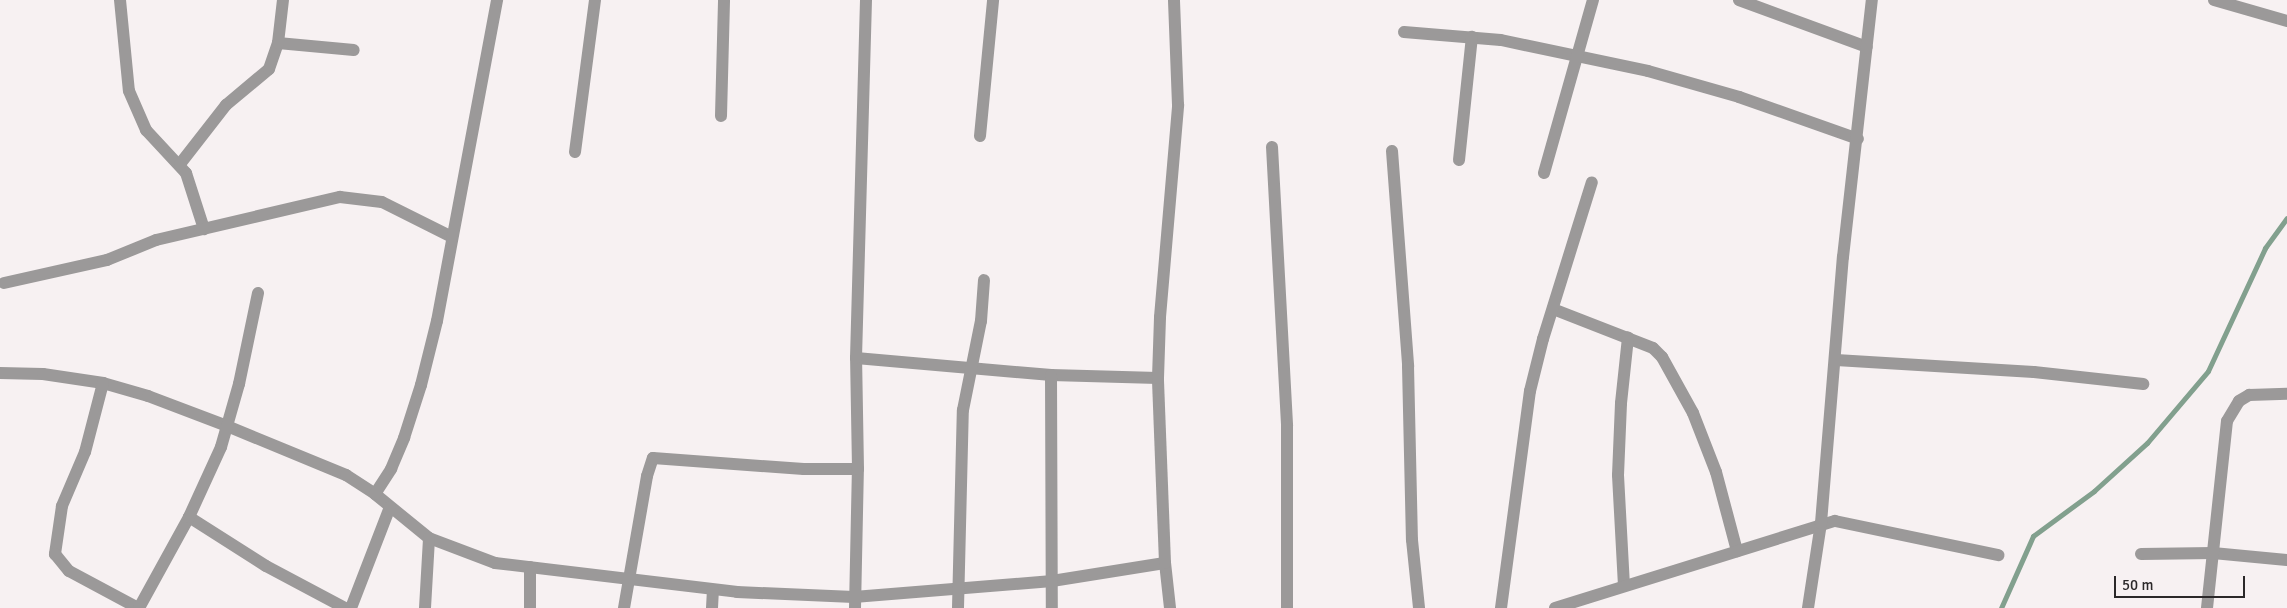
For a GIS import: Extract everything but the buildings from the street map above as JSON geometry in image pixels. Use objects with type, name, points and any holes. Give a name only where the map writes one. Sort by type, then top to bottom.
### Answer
[{"type":"street","points":[[120,0],[129,91],[146,130],[180,164],[191,184],[204,230]]},
{"type":"street","points":[[180,164],[226,105],[269,69],[278,43],[283,0]]},
{"type":"street","points":[[375,494],[391,469],[404,438],[421,385],[452,237],[497,0]]},
{"type":"street","points":[[574,152],[595,0]]},
{"type":"street","points":[[721,116],[724,0]]},
{"type":"street","points":[[854,602],[858,469],[856,358],[866,0]]},
{"type":"street","points":[[980,136],[993,0]]},
{"type":"street","points":[[1170,608],[1165,563],[1158,378],[1160,317],[1178,105],[1174,0]]},
{"type":"street","points":[[1544,173],[1593,0]]},
{"type":"street","points":[[1739,0],[1867,47]]},
{"type":"street","points":[[1808,608],[1821,523],[1836,360],[1843,257],[1858,139],[1872,0]]},
{"type":"street","points":[[2214,0],[2287,21]]},
{"type":"street","points":[[1404,32],[1472,37],[1539,46],[1648,71],[1739,97],[1858,139]]},
{"type":"street","points":[[1459,160],[1472,37]]},
{"type":"street","points":[[278,43],[354,50]]},
{"type":"street","points":[[1272,147],[1286,426],[1286,608]]},
{"type":"street","points":[[1392,151],[1408,366],[1412,540],[1419,608]]},
{"type":"street","points":[[1502,608],[1524,429],[1543,339],[1592,182]]},
{"type":"street","points":[[4,283],[107,260],[156,240],[340,198],[382,202],[452,237]]},
{"type":"street","points":[[958,608],[963,410],[969,368],[981,321],[984,280]]},
{"type":"street","points":[[103,383],[85,452],[62,506],[55,554],[69,571],[138,608],[211,471],[227,426],[252,331],[258,293]]},
{"type":"street","points":[[1553,309],[1652,348],[1672,370],[1693,413],[1716,472],[1737,551]]},
{"type":"street","points":[[1624,586],[1618,475],[1621,403],[1628,337]]},
{"type":"street","points":[[856,358],[1051,376],[1158,378]]},
{"type":"street","points":[[1836,360],[2034,372],[2143,384]]},
{"type":"street","points":[[0,373],[44,374],[103,383],[148,396],[303,455],[375,494],[429,538],[495,563],[713,590],[854,602],[959,589],[1052,581],[1165,563]]},
{"type":"street","points":[[1051,376],[1052,608]]},
{"type":"street","points":[[2207,608],[2225,432],[2233,408],[2249,395],[2287,394]]},
{"type":"street","points":[[624,608],[646,476],[653,458],[804,469],[858,469]]},
{"type":"street","points":[[351,608],[390,507]]},
{"type":"street","points":[[188,517],[266,566],[345,608]]},
{"type":"street","points":[[1555,608],[1821,523],[1835,521],[1998,555]]},
{"type":"street","points":[[425,608],[429,538]]},
{"type":"street","points":[[2141,554],[2212,553],[2287,560]]},
{"type":"street","points":[[530,567],[530,608]]},
{"type":"street","points":[[712,608],[713,590]]},
{"type":"waterway","points":[[2001,608],[2033,536],[2094,491],[2147,443],[2208,371],[2265,248],[2287,218]]}]
